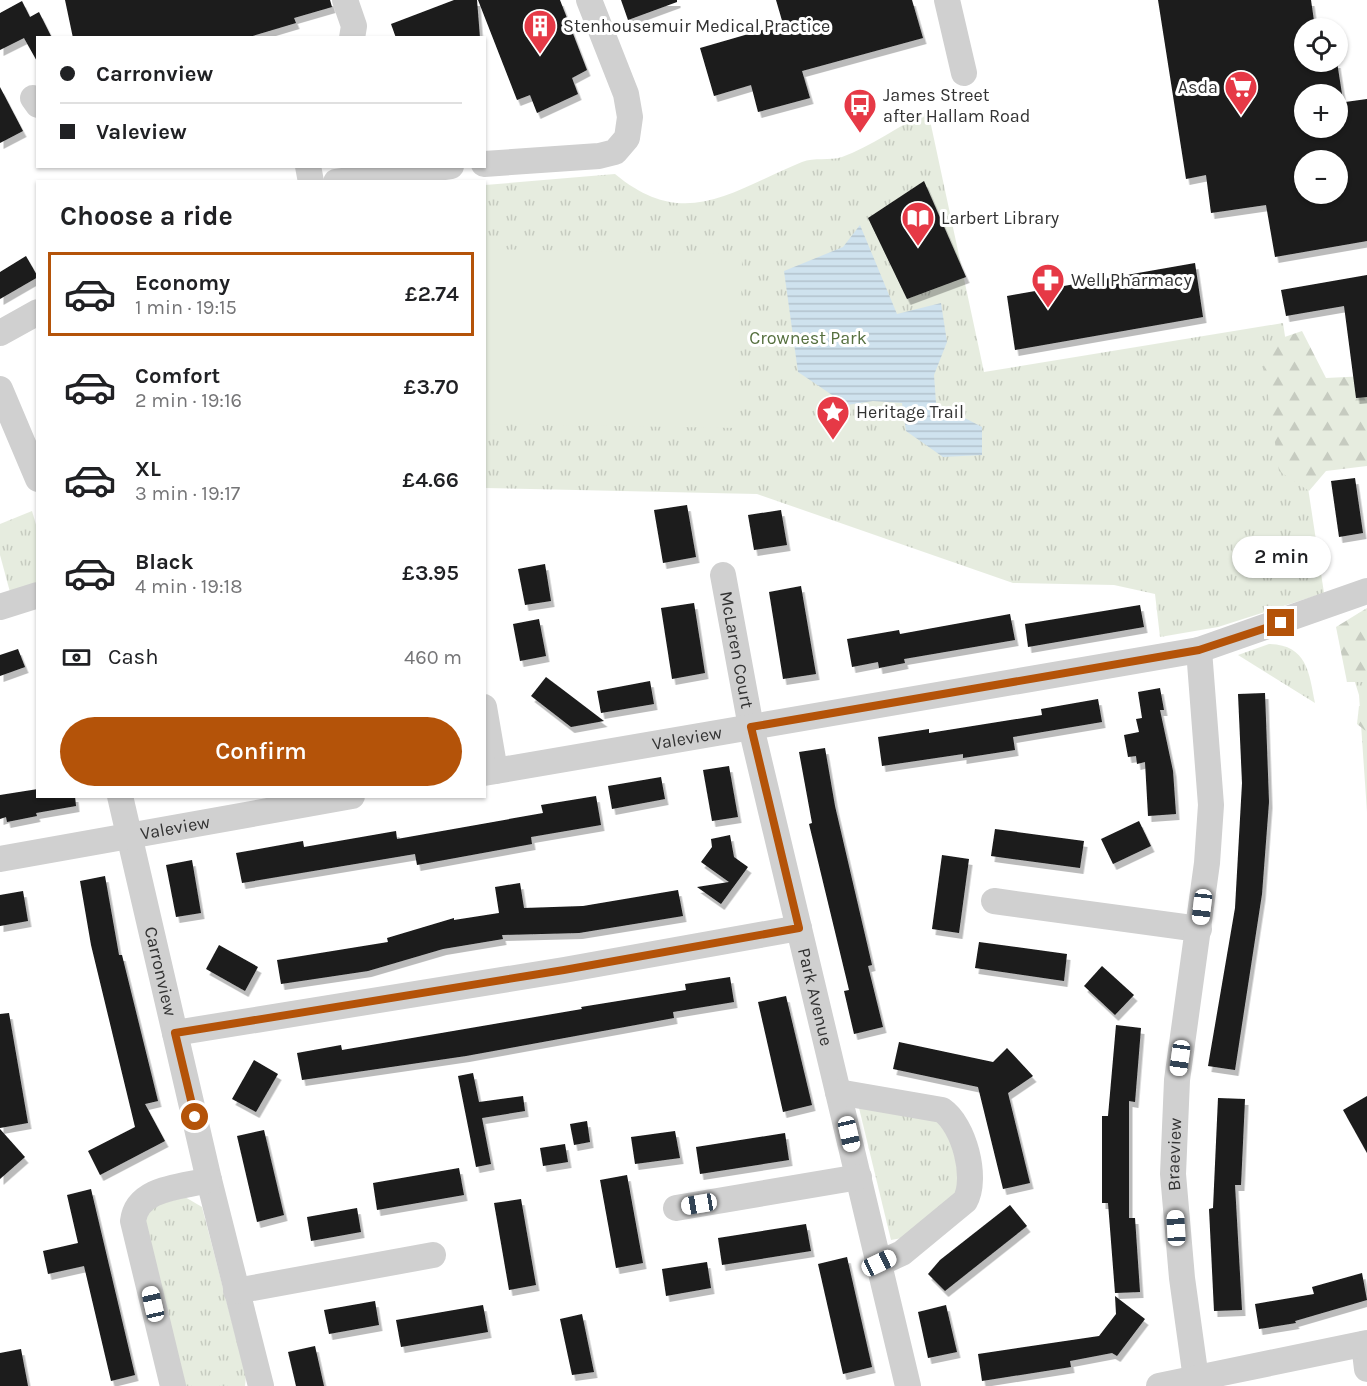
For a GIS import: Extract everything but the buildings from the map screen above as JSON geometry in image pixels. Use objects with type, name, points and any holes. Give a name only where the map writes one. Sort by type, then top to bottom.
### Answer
[{"type":"street","points":[[345,0],[354,26],[352,36]]},
{"type":"street","points":[[486,164],[599,156],[615,152],[627,138],[630,117],[626,94],[589,0]]},
{"type":"street","points":[[947,0],[964,73]]},
{"type":"street","points":[[350,180],[437,168]]},
{"type":"street","points":[[0,333],[36,313]]},
{"type":"street","points":[[0,390],[36,474]]},
{"type":"street","name":"McLaren Court","points":[[723,575],[751,727]]},
{"type":"street","name":"Valeview","points":[[486,729],[490,772],[1199,650],[1367,591]]},
{"type":"street","points":[[0,607],[36,596]]},
{"type":"street","name":"Braeview","points":[[1196,1379],[1182,1278],[1173,1173],[1177,1080],[1199,929],[1211,805],[1199,650]]},
{"type":"street","name":"Park Avenue","points":[[751,727],[908,1386]]},
{"type":"street","name":"Carronview","points":[[120,798],[209,1180],[261,1386]]},
{"type":"street","name":"Valeview","points":[[0,859],[341,798]]},
{"type":"street","points":[[994,901],[1199,929]]},
{"type":"street","points":[[175,1033],[564,970],[799,928]]},
{"type":"street","points":[[838,1092],[942,1110],[952,1116],[959,1127],[971,1178],[971,1191],[965,1201],[902,1253],[879,1263]]},
{"type":"street","points":[[676,1208],[859,1177]]},
{"type":"street","points":[[173,1386],[133,1221],[134,1212],[138,1204],[150,1195],[209,1180]]},
{"type":"street","points":[[236,1291],[433,1255]]},
{"type":"street","points":[[1159,1386],[1366,1352]]},
{"type":"green space","name":"Crownest Park","points":[[928,111],[984,372],[1283,323],[1324,593],[1218,627],[1160,637],[1155,594],[1114,585],[1013,583],[757,494],[486,488],[486,185],[615,174],[640,191],[664,201],[686,203],[708,201],[730,194],[802,162],[842,157],[874,142]]},
{"type":"green space","points":[[486,249],[742,254],[739,428],[486,424]]},
{"type":"green space","points":[[1302,331],[1326,378],[1367,376],[1367,466],[1326,471],[1309,491],[1279,471],[1261,345]]},
{"type":"green space","points":[[32,511],[36,525],[36,583],[10,592],[0,555],[0,524]]},
{"type":"green space","points":[[1367,608],[1367,682],[1347,682],[1336,627]]},
{"type":"green space","points":[[1367,610],[1367,812],[1359,695],[1342,641],[1347,624],[1359,613]]},
{"type":"green space","points":[[1269,644],[1291,649],[1299,655],[1308,671],[1315,703],[1238,655]]},
{"type":"green space","points":[[1359,706],[1367,706],[1367,732],[1357,724]]},
{"type":"green space","points":[[859,1108],[941,1118],[953,1133],[961,1190],[902,1238],[891,1240]]},
{"type":"green space","points":[[185,1197],[202,1207],[246,1376],[245,1386],[182,1386],[143,1221],[146,1208]]},
{"type":"water","points":[[860,225],[897,314],[941,303],[947,342],[934,375],[936,403],[982,427],[982,455],[943,457],[906,431],[902,403],[873,401],[847,405],[798,372],[784,271],[843,247]]},
{"type":"place","name":"Stenhousemuir Medical Practice","points":[[540,55]]},
{"type":"place","name":"Asda","points":[[1241,116]]},
{"type":"place","name":"James Street after Hallam Road","points":[[860,134]]},
{"type":"place","name":"Larbert Library","points":[[918,247]]},
{"type":"place","name":"Well Pharmacy","points":[[1048,309]]},
{"type":"place","name":"Heritage Trail","points":[[833,441]]},
{"type":"route","points":[[195,1117],[175,1033],[564,970],[799,928],[751,727],[1199,650],[1281,623]]}]
